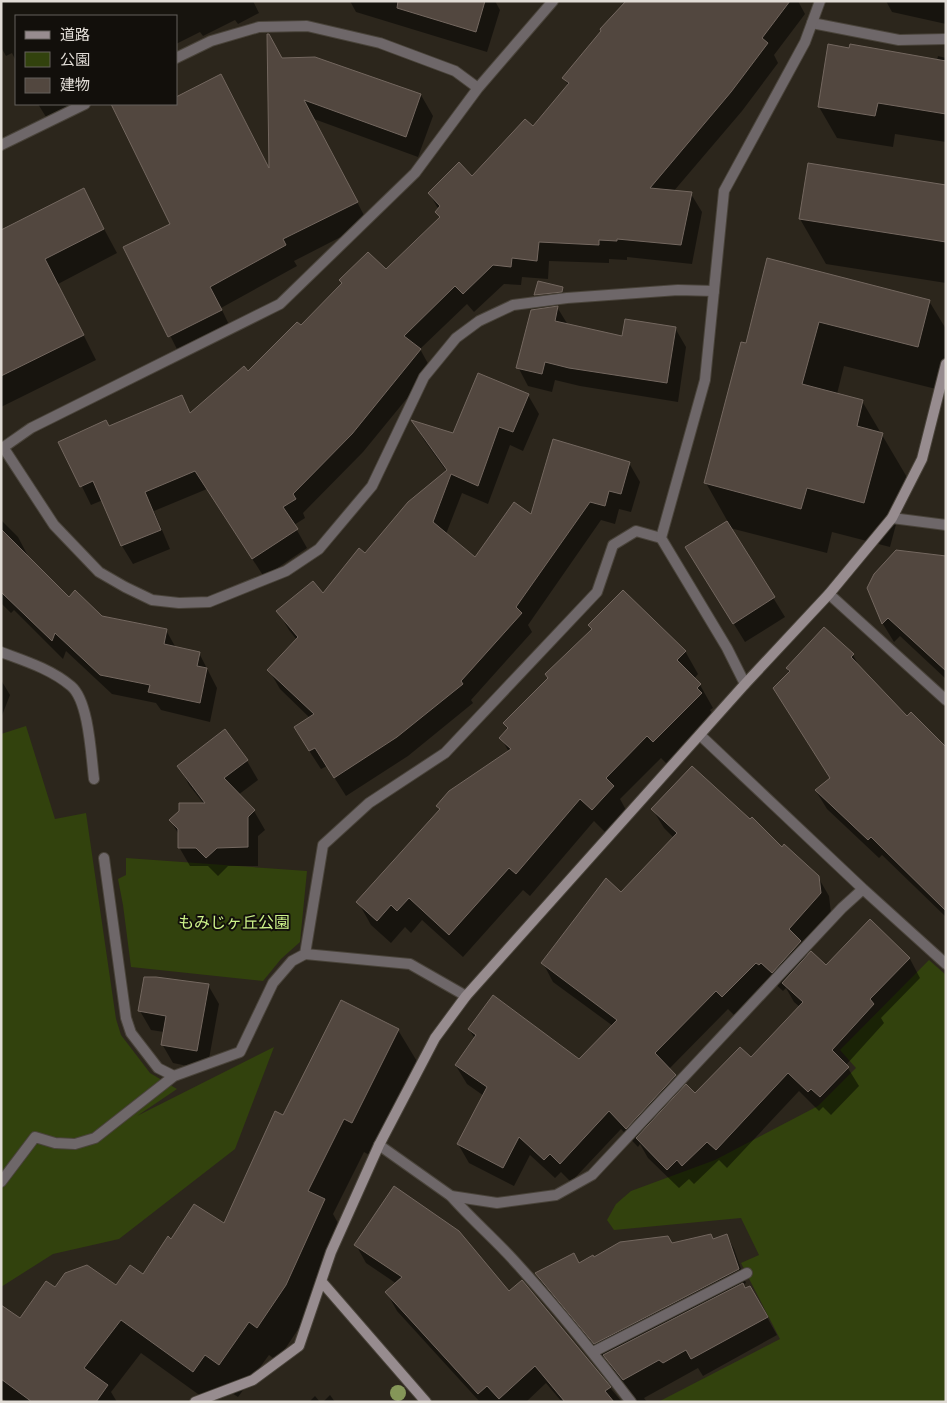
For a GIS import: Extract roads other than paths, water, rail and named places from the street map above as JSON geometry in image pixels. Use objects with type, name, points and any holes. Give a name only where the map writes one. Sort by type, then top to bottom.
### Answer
[{"type":"street","points":[[553,1],[478,88],[415,172],[280,304],[32,428],[2,448],[54,525],[99,572],[152,600],[179,603],[209,602],[286,572],[319,549],[372,486],[424,378],[456,338],[479,321],[512,305],[567,298],[678,290],[714,291]]},
{"type":"street","points":[[661,538],[704,380],[724,191],[805,42],[820,1]]},
{"type":"street","points":[[812,22],[900,40],[946,38]]},
{"type":"street","points":[[178,57],[211,41],[260,27],[307,26],[380,43],[455,71],[478,88]]},
{"type":"street","points":[[1,145],[83,105]]},
{"type":"street","points":[[194,1402],[253,1380],[299,1346],[331,1252],[379,1145],[435,1038],[466,996],[745,684],[829,594],[892,518],[922,459],[946,364]]},
{"type":"street","points":[[892,518],[946,525]]},
{"type":"street","points":[[305,954],[323,845],[370,803],[445,753],[597,592],[613,545],[636,531],[661,538],[728,648],[745,684]]},
{"type":"street","points":[[829,594],[946,700]]},
{"type":"street","points":[[1,652],[38,665],[72,687],[85,710],[94,779]]},
{"type":"street","points":[[700,735],[863,890],[946,964]]},
{"type":"street","points":[[104,858],[126,1018],[131,1033],[158,1068],[174,1076]]},
{"type":"street","points":[[451,1196],[498,1203],[556,1195],[592,1175],[842,908],[863,890]]},
{"type":"street","points":[[1,1182],[35,1136],[55,1143],[75,1144],[95,1138],[174,1076],[240,1052],[273,983],[292,961],[305,954],[410,964],[466,996]]},
{"type":"street","points":[[379,1145],[451,1196],[473,1221],[517,1264],[593,1352],[631,1402]]},
{"type":"street","points":[[593,1352],[747,1273]]},
{"type":"street","points":[[320,1281],[426,1402]]},
{"type":"park label","name":"もみじヶ丘公園","points":[[234,922]]}]
